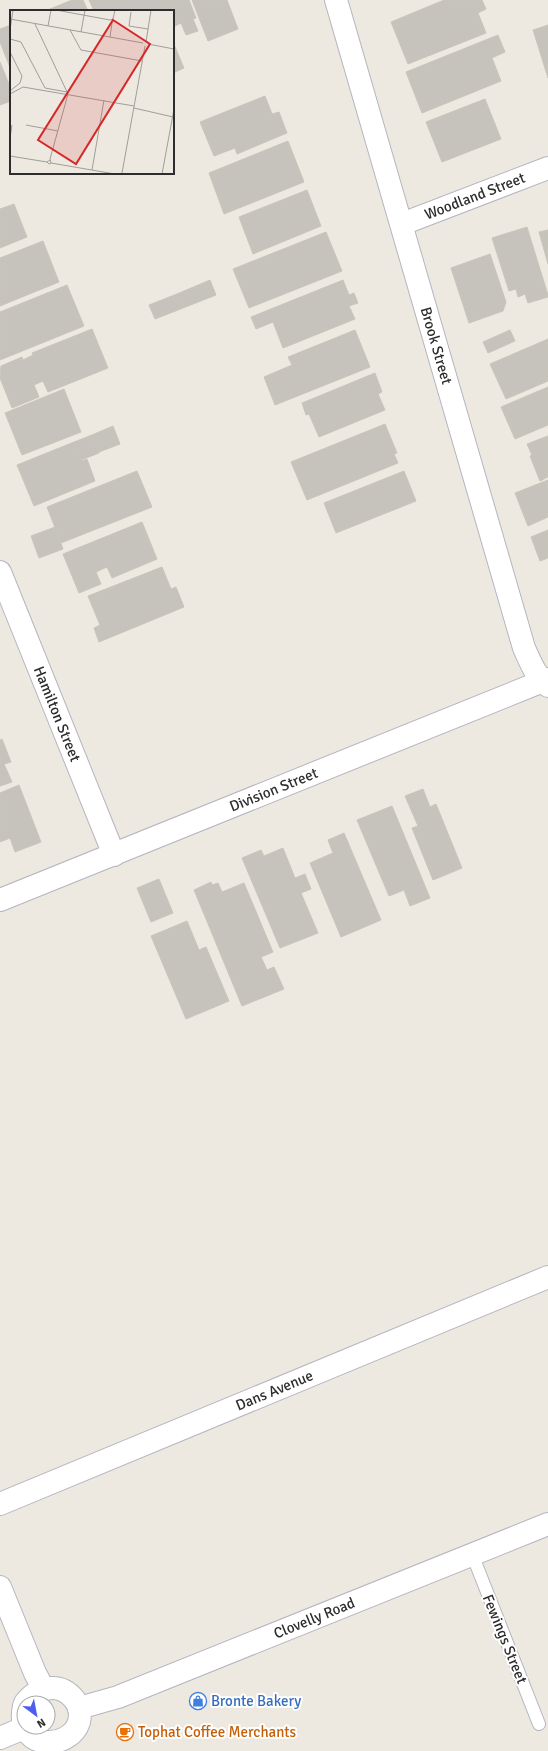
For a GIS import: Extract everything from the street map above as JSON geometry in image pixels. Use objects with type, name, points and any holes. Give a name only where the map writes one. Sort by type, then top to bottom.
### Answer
[{"type":"street","name":"Brook Street","points":[[336,0],[524,648],[532,665],[546,682]]},
{"type":"street","name":"Woodland Street","points":[[402,224],[548,168]]},
{"type":"street","name":"Hamilton Street","points":[[0,572],[114,855]]},
{"type":"street","name":"Division Street","points":[[0,900],[546,682]]},
{"type":"street","name":"Dans Avenue","points":[[0,1504],[548,1277]]},
{"type":"street","name":"Clovelly Road","points":[[79,1708],[118,1697],[548,1524]]},
{"type":"street","points":[[0,1587],[35,1673],[43,1688]]},
{"type":"street","points":[[28,1735],[37,1743],[47,1746],[68,1746],[78,1727],[80,1718],[79,1708],[75,1700],[69,1694],[52,1688],[43,1688],[31,1695]]},
{"type":"street","points":[[0,1738],[16,1731]]},
{"type":"lane","name":"Fewings Street","points":[[472,1554],[539,1724]]},
{"type":"building","points":[[72,0],[83,0],[88,10],[47,10]]},
{"type":"building","points":[[89,0],[137,0],[141,10],[94,10]]},
{"type":"building","points":[[137,0],[189,0],[196,18],[193,19],[198,31],[186,35],[181,23],[174,26],[174,10],[141,10]]},
{"type":"building","points":[[192,0],[227,0],[238,29],[208,41]]},
{"type":"building","points":[[444,0],[482,0],[486,9],[478,13],[486,33],[408,64],[391,22]]},
{"type":"building","points":[[10,25],[10,67],[0,42],[0,29]]},
{"type":"building","points":[[548,25],[548,78],[533,30]]},
{"type":"building","points":[[498,35],[505,52],[492,58],[501,81],[422,113],[406,72]]},
{"type":"building","points":[[174,44],[184,68],[174,73]]},
{"type":"building","points":[[0,62],[10,87],[10,101],[0,105]]},
{"type":"building","points":[[265,96],[272,114],[279,112],[287,133],[237,154],[235,148],[214,156],[200,122]]},
{"type":"building","points":[[485,99],[501,139],[442,162],[426,122]]},
{"type":"building","points":[[288,141],[304,182],[224,214],[209,173]]},
{"type":"building","points":[[307,190],[321,226],[253,254],[239,217]]},
{"type":"building","points":[[14,204],[27,237],[0,248],[0,209]]},
{"type":"building","points":[[527,227],[548,295],[548,297],[528,303],[525,294],[518,297],[516,289],[509,291],[492,238]]},
{"type":"building","points":[[548,230],[548,264],[539,232]]},
{"type":"building","points":[[326,232],[342,271],[249,308],[233,269]]},
{"type":"building","points":[[43,241],[59,282],[0,306],[0,258]]},
{"type":"building","points":[[490,254],[506,302],[503,311],[469,323],[451,268]]},
{"type":"building","points":[[210,280],[216,295],[183,308],[177,294]]},
{"type":"building","points":[[343,280],[349,295],[354,293],[358,303],[349,306],[355,319],[283,348],[273,322],[256,329],[251,317]]},
{"type":"building","points":[[67,285],[84,326],[0,360],[0,312]]},
{"type":"building","points":[[177,294],[183,308],[155,319],[149,305]]},
{"type":"building","points":[[92,329],[108,368],[48,392],[43,381],[34,385],[39,397],[12,408],[0,378],[1,366],[22,357],[23,360],[33,355],[32,353]]},
{"type":"building","points":[[355,330],[370,367],[275,405],[264,377],[292,365],[288,357]]},
{"type":"building","points":[[510,330],[515,341],[488,353],[483,342]]},
{"type":"building","points":[[548,339],[548,381],[506,399],[490,364]]},
{"type":"building","points":[[375,373],[382,392],[378,394],[385,410],[319,437],[309,414],[306,415],[302,403]]},
{"type":"building","points":[[548,387],[548,425],[515,439],[501,407]]},
{"type":"building","points":[[64,389],[81,432],[22,455],[5,413]]},
{"type":"building","points":[[385,424],[397,453],[394,454],[398,463],[307,500],[291,462]]},
{"type":"building","points":[[113,426],[120,444],[99,452],[92,435]]},
{"type":"building","points":[[92,435],[99,453],[81,460],[74,442]]},
{"type":"building","points":[[548,436],[548,477],[540,481],[527,444]]},
{"type":"building","points":[[74,442],[82,461],[87,459],[95,481],[34,506],[17,465]]},
{"type":"building","points":[[137,471],[152,507],[61,543],[47,507]]},
{"type":"building","points":[[404,471],[416,501],[336,533],[324,503]]},
{"type":"building","points":[[548,480],[548,517],[528,526],[515,493]]},
{"type":"building","points":[[142,522],[157,559],[112,578],[107,567],[96,572],[101,584],[79,593],[63,554]]},
{"type":"building","points":[[55,527],[63,549],[39,558],[31,536]]},
{"type":"building","points":[[548,530],[548,558],[540,561],[531,537]]},
{"type":"building","points":[[162,567],[171,589],[176,587],[184,607],[99,642],[94,628],[100,625],[88,596]]},
{"type":"building","points":[[2,739],[11,762],[4,764],[12,782],[0,786],[0,740]]},
{"type":"building","points":[[19,785],[41,842],[15,852],[10,838],[0,842],[0,793]]},
{"type":"building","points":[[423,789],[430,807],[436,804],[462,868],[433,880],[412,828],[418,826],[405,796]]},
{"type":"building","points":[[392,806],[430,898],[410,906],[404,890],[389,896],[357,820]]},
{"type":"building","points":[[344,833],[381,920],[341,937],[310,863],[333,853],[328,840]]},
{"type":"building","points":[[283,848],[295,878],[305,874],[311,889],[301,893],[318,933],[280,948],[242,858],[261,850],[264,856]]},
{"type":"building","points":[[159,879],[173,913],[151,922],[137,888]]},
{"type":"building","points":[[211,882],[212,885],[218,883],[222,892],[244,883],[273,952],[261,957],[267,970],[274,967],[284,989],[242,1006],[194,890]]},
{"type":"building","points":[[187,921],[199,950],[206,947],[229,1001],[186,1019],[151,936]]},
{"type":"place","name":"Bronte Bakery","points":[[198,1701]]},
{"type":"place","name":"Tophat Coffee Merchants","points":[[125,1732]]}]
